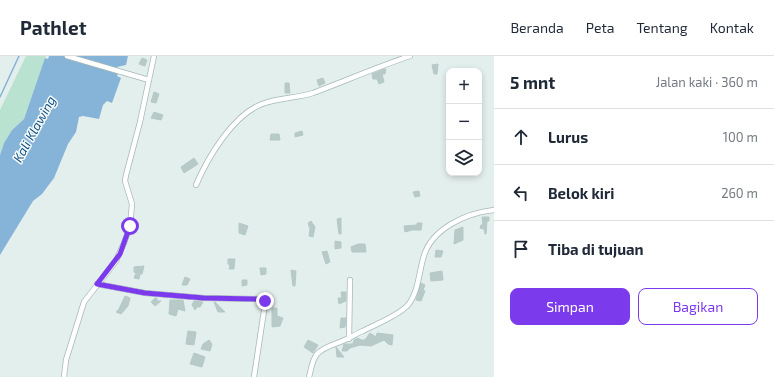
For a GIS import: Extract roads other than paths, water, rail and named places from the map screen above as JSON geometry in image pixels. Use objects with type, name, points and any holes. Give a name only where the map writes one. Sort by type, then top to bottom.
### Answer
[{"type":"street","points":[[67,56],[147,80]]},
{"type":"street","points":[[64,377],[66,360],[81,309],[87,296],[120,254],[130,226],[132,204],[125,181],[140,122],[147,80],[154,56]]},
{"type":"street","points":[[196,185],[205,165],[234,123],[253,108],[264,103],[299,97],[410,56]]},
{"type":"street","points":[[309,377],[316,354],[348,339],[408,305],[416,286],[424,252],[437,235],[462,218],[480,211],[494,210]]},
{"type":"street","points":[[348,339],[350,280]]},
{"type":"street","points":[[97,284],[145,293],[204,298],[263,299],[265,304],[254,377]]},
{"type":"water","name":"Kali Klawing","points":[[49,56],[128,56],[126,65],[117,67],[119,72],[117,76],[121,78],[112,103],[107,101],[103,105],[99,119],[83,116],[79,117],[76,132],[68,144],[54,178],[42,194],[33,201],[0,255],[0,155],[4,143],[12,130],[24,119],[45,58],[48,59]]},
{"type":"waterway","points":[[0,97],[19,56]]}]
